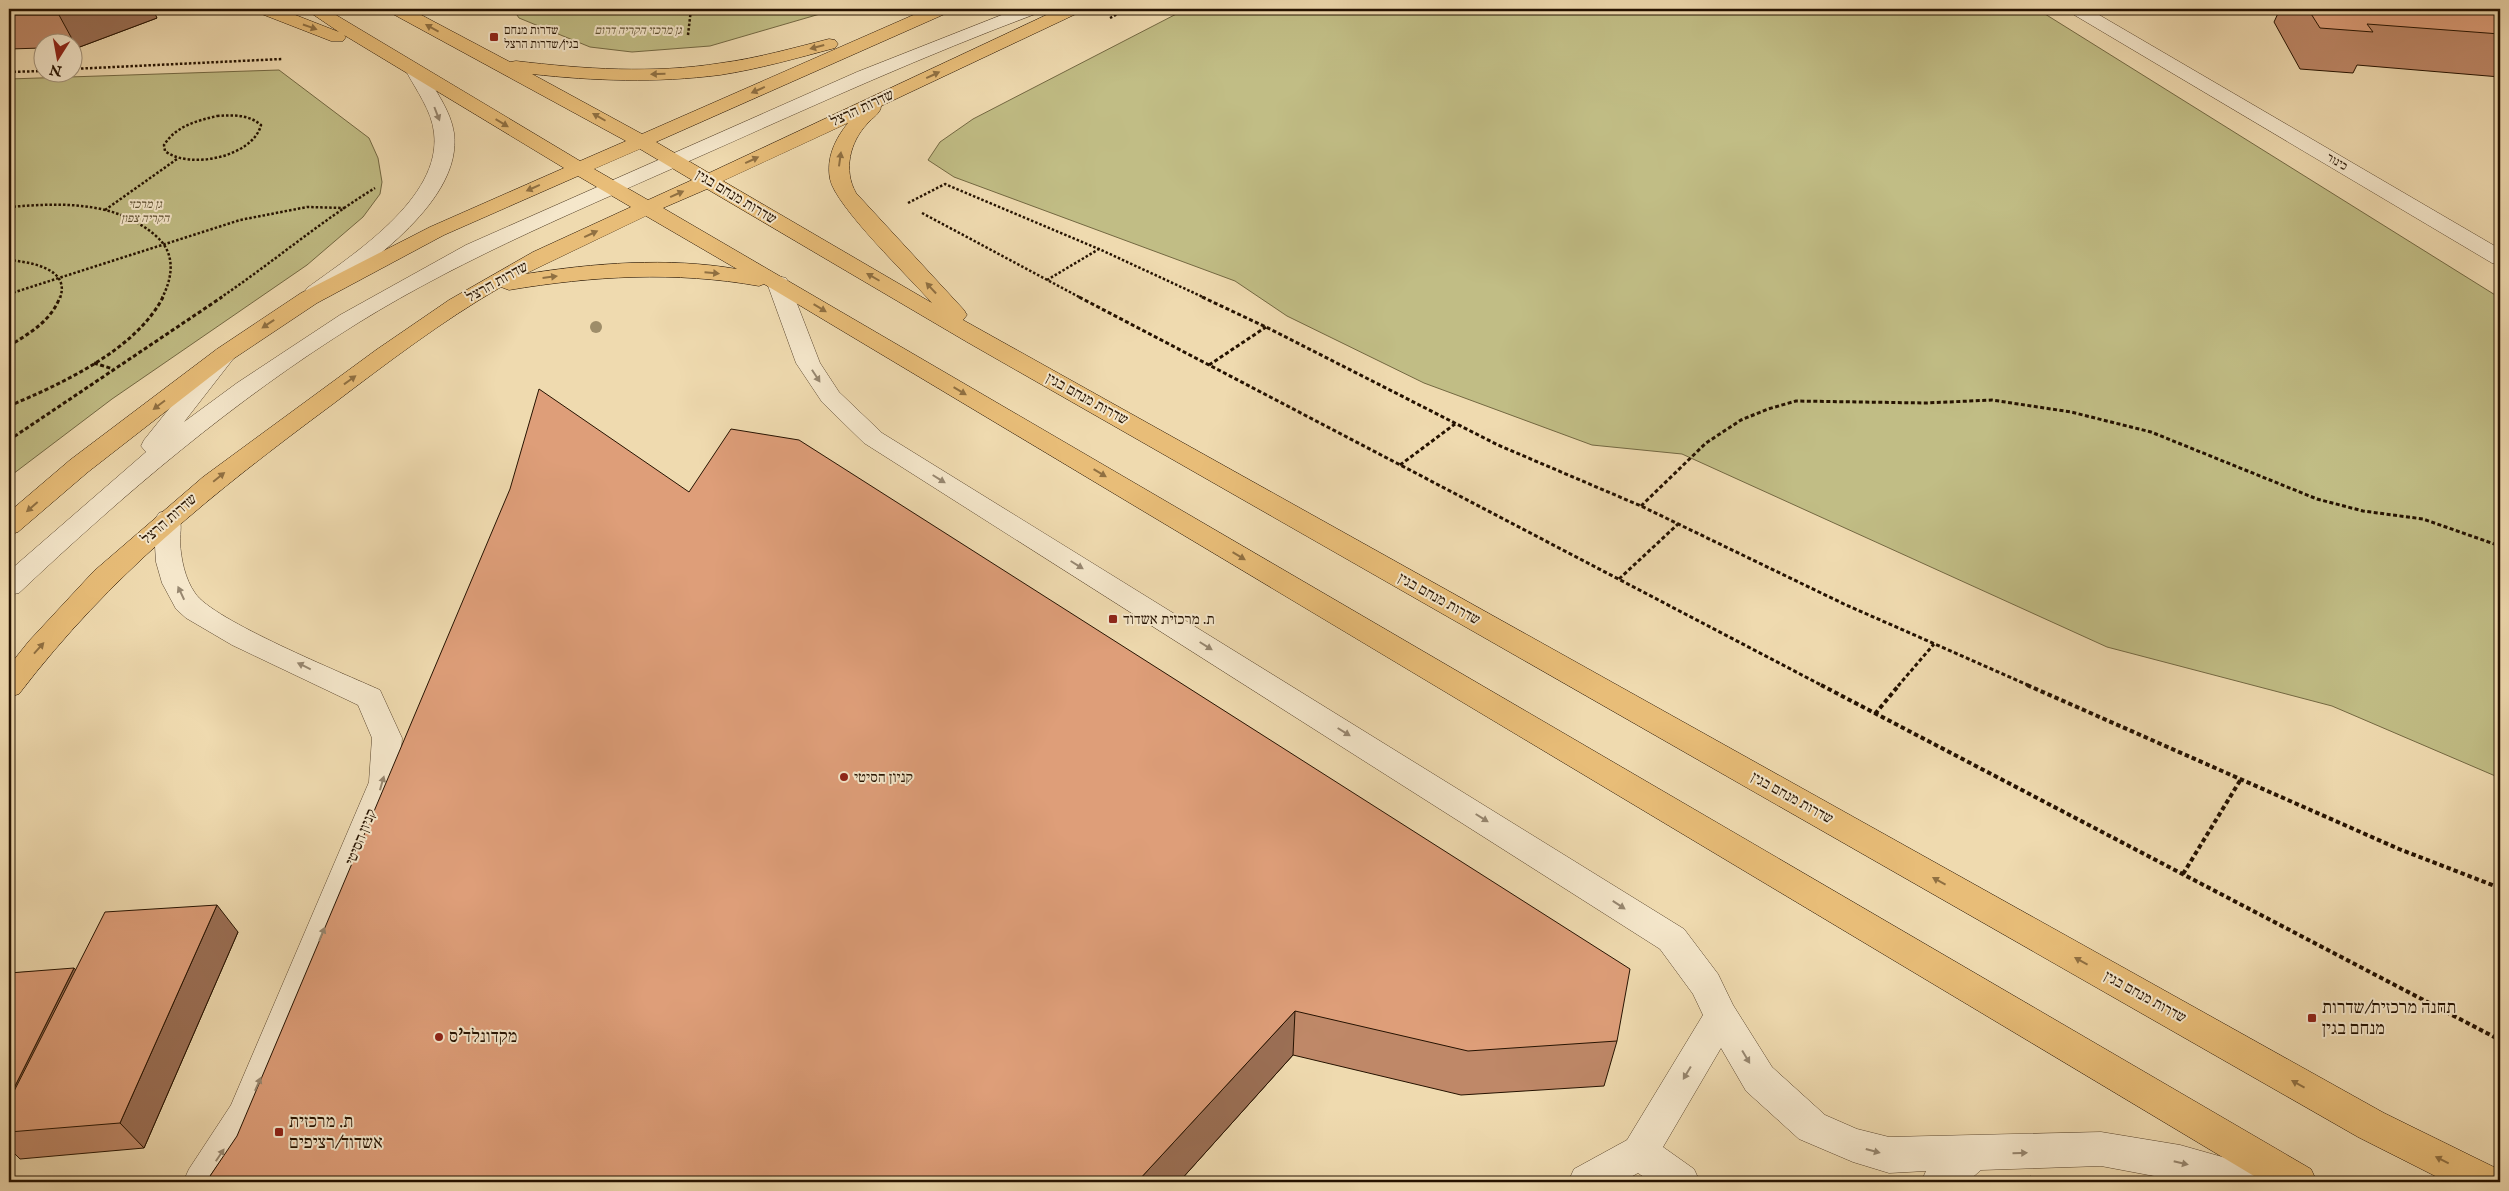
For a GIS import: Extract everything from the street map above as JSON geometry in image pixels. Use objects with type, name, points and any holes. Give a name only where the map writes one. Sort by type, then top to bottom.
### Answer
[{"type":"main road","points":[[265,9],[386,54]]},
{"type":"main road","points":[[314,9],[578,168],[778,283],[2298,1182]]},
{"type":"main road","name":"שדרות מנחם בגין","points":[[397,9],[641,141],[976,337],[2362,1120],[2485,1182]]},
{"type":"main road","points":[[9,526],[79,466],[225,354],[309,298],[438,231],[941,9]]},
{"type":"main road","name":"שדרות הרצל","points":[[9,686],[30,658],[75,607],[168,519],[243,458],[430,322],[485,288],[647,208],[1072,9]]},
{"type":"main road","points":[[498,64],[593,73],[683,73],[758,62],[915,20]]},
{"type":"main road","points":[[889,96],[864,115],[845,142],[838,164],[840,181],[861,212],[976,337]]},
{"type":"main road","points":[[485,288],[583,274],[644,270],[715,273],[778,283]]},
{"type":"street","points":[[866,74],[987,9]]},
{"type":"street","points":[[9,586],[126,481],[278,366],[403,286],[457,259],[612,188],[866,74],[1032,9]]},
{"type":"street","name":"כינור","points":[[2077,9],[2500,258]]},
{"type":"street","name":"כינור","points":[[2107,9],[2174,66]]},
{"type":"street","points":[[309,298],[394,229],[417,205],[441,169],[445,152],[444,134],[435,108],[415,71]]},
{"type":"street","points":[[778,283],[808,363],[830,397],[873,438],[1672,939],[1706,984],[1721,1016],[1759,1079],[1782,1103],[1812,1127],[1853,1145],[1890,1155],[1971,1155],[2102,1150],[2180,1163],[2252,1182]]},
{"type":"street","points":[[126,481],[225,354]]},
{"type":"street","name":"קניון הסיטי","points":[[168,519],[165,541],[172,573],[186,604],[217,624],[370,698],[387,738],[384,782],[289,1014],[238,1128],[202,1182]]},
{"type":"street","points":[[1587,1182],[1640,1152],[1721,1016]]},
{"type":"street","points":[[1640,1152],[1681,1182]]},
{"type":"street","points":[[1940,1182],[1971,1155]]},
{"type":"path","points":[[82,69],[288,59]]},
{"type":"path","points":[[9,72],[32,71]]},
{"type":"path","points":[[105,210],[177,159],[214,157],[231,153],[256,139],[262,132],[261,125],[256,119],[232,115],[202,120],[187,125],[168,138],[164,145],[165,151],[177,159]]},
{"type":"path","points":[[2500,888],[2399,849],[1844,604],[1641,506],[1498,445],[1266,327],[1099,249],[945,184],[905,204],[1046,280],[2500,1040]]},
{"type":"path","points":[[9,440],[266,268],[377,187]]},
{"type":"path","points":[[9,207],[56,205],[105,210],[138,221],[151,229],[165,244],[169,251],[172,267],[169,285],[158,304],[143,323],[121,344],[60,383],[9,406]]},
{"type":"path","points":[[9,294],[240,220],[273,212],[308,207],[346,208]]},
{"type":"path","points":[[1046,280],[1099,249]]},
{"type":"path","points":[[9,260],[23,260],[46,266],[59,277],[63,290],[59,304],[46,320],[26,336],[9,346]]},
{"type":"path","points":[[1209,365],[1266,327]]},
{"type":"path","points":[[94,363],[113,369]]},
{"type":"path","points":[[1641,506],[1706,443],[1741,420],[1768,409],[1796,401],[1926,404],[1964,400],[1992,400],[2071,412],[2142,429],[2317,499],[2363,511],[2423,519],[2500,546]]},
{"type":"path","points":[[1400,465],[1455,424]]},
{"type":"path","points":[[1619,579],[1678,524]]},
{"type":"path","points":[[1875,714],[1934,644]]},
{"type":"path","points":[[2183,874],[2241,779]]},
{"type":"green space","name":"גן מרכזי הקריה דרום","points":[[513,9],[837,9],[710,46],[632,52],[590,47],[519,18]]},
{"type":"green space","points":[[1186,9],[2037,9],[2500,298],[2500,778],[2332,706],[2107,647],[1682,454],[1592,445],[1424,383],[1287,316],[1235,281],[954,177],[928,160],[940,142],[973,119]]},
{"type":"green space","name":"גן מרכזי הקריה צפון","points":[[279,70],[369,138],[378,158],[382,182],[380,194],[363,217],[307,265],[112,399],[9,477],[9,79],[32,78],[32,82],[82,82],[82,77]]},
{"type":"building","points":[[9,9],[76,9],[59,15],[9,15]]},
{"type":"building","points":[[2308,9],[2500,9],[2500,34],[2367,24],[2373,32],[2320,28]]},
{"type":"building","name":"קניון הסיטי","points":[[539,389],[689,492],[731,429],[799,440],[1630,969],[1617,1041],[1468,1051],[1295,1011],[1137,1182],[206,1182],[237,1136],[510,489]]},
{"type":"building","points":[[217,905],[120,1123],[9,1132],[9,1101],[105,912]]},
{"type":"building","points":[[74,968],[9,1098],[9,973]]},
{"type":"building","points":[[2030,1176],[2039,1182],[2026,1182]]},
{"type":"place","name":"שדרות מנחם בגין/שדרות הרצל","points":[[494,37]]},
{"type":"place","name":"ת. מרכזית אשדוד","points":[[1113,619]]},
{"type":"place","name":"קניון הסיטי","points":[[844,777]]},
{"type":"place","name":"תחנה מרכזית/שדרות מנחם בגין","points":[[2312,1018]]},
{"type":"place","name":"מקדונלד'ס","points":[[439,1037]]},
{"type":"place","name":"ת. מרכזית אשדוד/רציפים","points":[[279,1132]]}]
